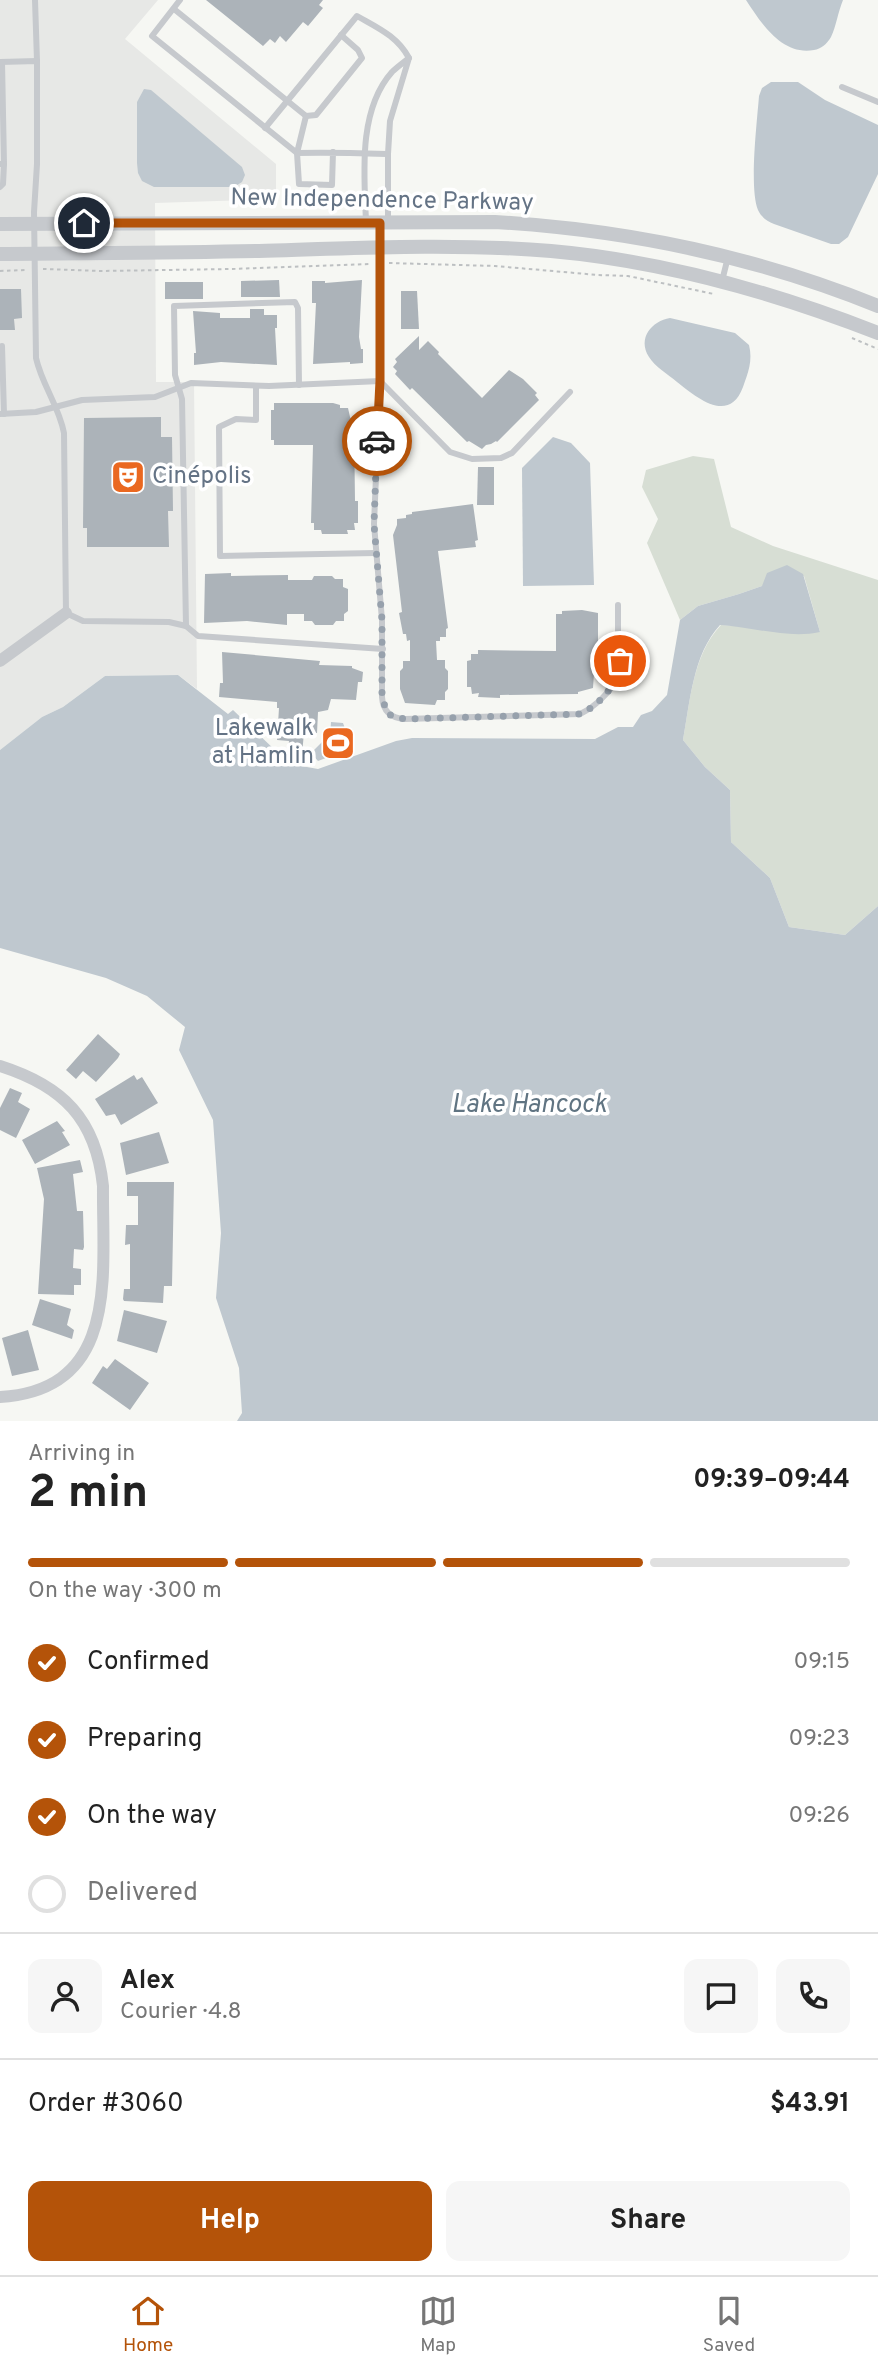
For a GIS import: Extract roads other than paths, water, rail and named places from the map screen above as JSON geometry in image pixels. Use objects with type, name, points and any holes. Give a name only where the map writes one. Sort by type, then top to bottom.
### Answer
[{"type":"street","name":"New Independence Parkway","points":[[0,224],[495,222],[554,226],[628,235],[728,256],[821,283],[878,306]]},
{"type":"street","name":"New Independence Parkway","points":[[0,254],[381,247],[551,251],[624,261],[722,281],[791,300],[878,333]]},
{"type":"street","points":[[0,661],[66,613]]},
{"type":"street","points":[[0,1066],[30,1075],[66,1101],[82,1121],[94,1144],[103,1186],[101,1306],[90,1346],[79,1361],[61,1377],[39,1390],[0,1397]]},
{"type":"lane","points":[[35,0],[36,358],[40,376],[60,414],[64,439],[66,613],[83,621],[169,622],[186,626],[198,636],[383,649]]},
{"type":"lane","points":[[180,0],[152,36],[297,153],[388,154]]},
{"type":"lane","points":[[174,9],[306,116],[316,115],[362,58],[358,50],[341,35]]},
{"type":"lane","points":[[265,128],[356,16],[389,33],[401,44],[409,58],[390,121],[378,223]]},
{"type":"lane","points":[[409,58],[392,72],[378,97],[367,131],[366,153],[381,247],[380,381],[374,512],[381,596],[382,704],[392,716],[405,719],[573,715],[590,708],[616,680],[620,661],[618,605]]},
{"type":"lane","points":[[0,187],[3,184],[1,62],[37,61]]},
{"type":"lane","points":[[842,87],[878,103]]},
{"type":"lane","points":[[306,116],[297,153],[299,184],[330,185],[334,181],[333,152]]},
{"type":"lane","points":[[722,281],[728,256]]},
{"type":"lane","points":[[186,626],[182,399],[175,374],[174,306],[295,302],[298,307],[299,385]]},
{"type":"lane","points":[[2,346],[2,414],[30,413],[82,400],[155,397],[198,383],[256,386],[380,381],[450,452],[471,459],[500,458],[512,453],[570,392]]},
{"type":"lane","points":[[256,386],[256,421],[236,419],[219,427],[220,556],[376,552]]},
{"type":"water","points":[[746,0],[843,0],[828,42],[817,49],[803,51],[782,43],[774,36]]},
{"type":"water","points":[[771,82],[798,82],[825,100],[878,125],[878,174],[848,237],[839,244],[831,244],[774,224],[758,210],[754,171],[759,96],[762,88]]},
{"type":"water","points":[[144,89],[151,90],[242,167],[245,175],[242,182],[234,187],[154,187],[142,181],[137,163],[137,102]]},
{"type":"water","points":[[670,318],[735,333],[749,345],[747,377],[737,398],[721,406],[703,400],[649,357],[645,343],[648,332],[657,323]]},
{"type":"water","points":[[553,437],[571,443],[590,463],[594,585],[523,586],[522,468]]},
{"type":"water","name":"Lake Hancock","points":[[787,565],[803,574],[820,632],[796,634],[720,625],[698,664],[683,740],[705,767],[730,790],[731,842],[770,878],[789,927],[845,935],[878,906],[878,1421],[237,1421],[242,1413],[239,1368],[216,1298],[221,1233],[213,1120],[179,1050],[185,1027],[147,996],[106,978],[0,948],[0,750],[42,717],[63,707],[105,676],[178,675],[228,714],[233,710],[276,751],[272,756],[279,762],[318,769],[396,741],[412,738],[595,739],[618,727],[633,727],[641,715],[652,711],[667,695],[680,620],[698,606],[762,586],[767,573]]},
{"type":"water","name":"Lakewalk at Hamlin","points":[[331,722],[343,723],[352,748],[318,761],[311,753],[330,737]]},
{"type":"place","name":"Cinépolis","points":[[128,477]]},
{"type":"place","name":"Lakewalk at Hamlin","points":[[338,743]]}]
